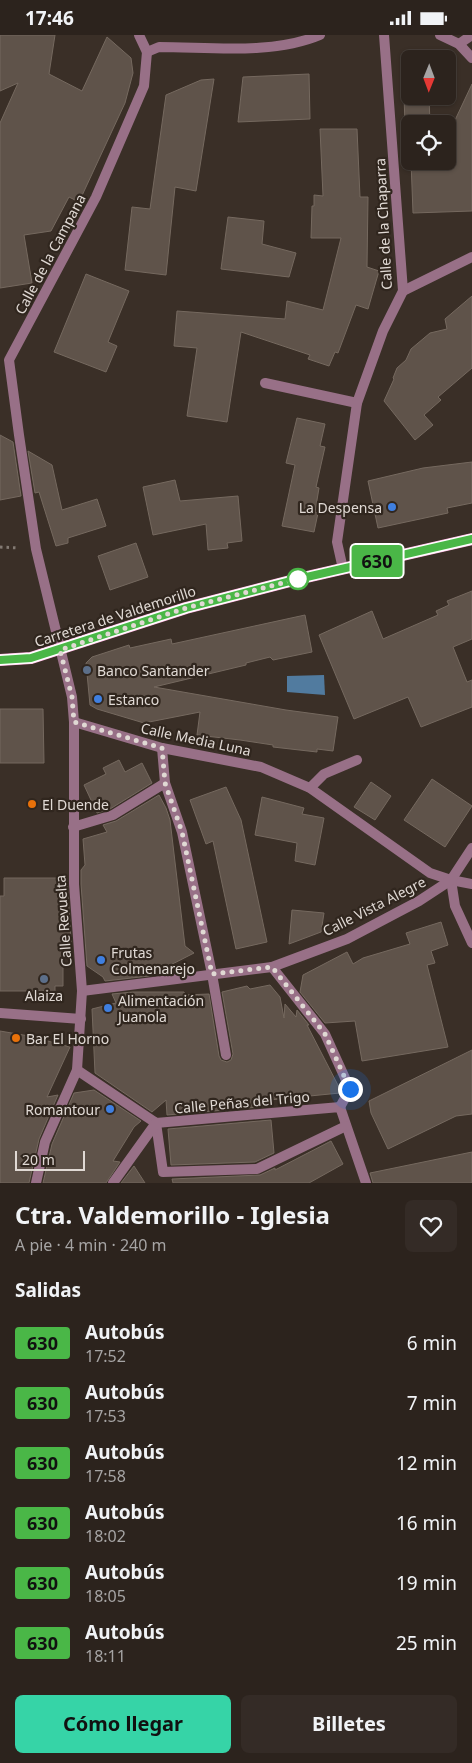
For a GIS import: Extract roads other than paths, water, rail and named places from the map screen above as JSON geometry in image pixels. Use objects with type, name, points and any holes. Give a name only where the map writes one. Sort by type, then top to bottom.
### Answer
[{"type":"main road","name":"Carretera de Valdemorillo","points":[[0,660],[31,658],[186,608],[472,539]]},
{"type":"street","points":[[138,35],[147,53],[159,47],[259,48],[308,40],[320,35]]},
{"type":"street","name":"Calle de la Chaparra","points":[[343,569],[337,542],[357,403],[383,331],[403,291],[384,35]]},
{"type":"street","points":[[440,35],[460,44],[472,58]]},
{"type":"street","points":[[460,44],[472,35]]},
{"type":"street","name":"Calle de la Campana","points":[[60,650],[36,549],[19,435],[5,359],[96,197],[144,87],[147,53]]},
{"type":"street","points":[[403,291],[472,257]]},
{"type":"street","points":[[265,383],[357,403]]},
{"type":"street","name":"Calle Revuelta","points":[[36,1183],[45,1142],[77,1070],[81,1019],[82,991],[74,884],[74,722],[72,697],[60,650]]},
{"type":"street","name":"Calle Media Luna","points":[[74,722],[162,748],[262,767],[310,788],[430,873],[450,880],[472,884]]},
{"type":"street","points":[[162,748],[165,783],[182,832],[212,974],[226,1055]]},
{"type":"street","points":[[310,788],[324,774],[357,760]]},
{"type":"street","points":[[73,827],[113,815],[165,783]]},
{"type":"street","name":"Calle Vista Alegre","points":[[82,991],[272,967],[346,939],[419,901],[450,880],[472,848]]},
{"type":"street","points":[[450,880],[454,906],[472,943]]},
{"type":"street","points":[[272,967],[325,1034],[350,1089],[340,1107],[366,1183]]},
{"type":"street","points":[[0,1013],[81,1019]]},
{"type":"street","name":"Calle Peñas del Trigo","points":[[77,1070],[156,1123],[340,1107]]},
{"type":"street","points":[[113,1183],[156,1123]]},
{"type":"street","name":"Calle Peñas del Trigo","points":[[156,1123],[163,1172],[257,1169],[346,1126]]},
{"type":"water","points":[[324,675],[325,695],[287,692],[287,676]]},
{"type":"place","name":"La Despensa","points":[[392,507]]},
{"type":"place","name":"Banco Santander","points":[[87,670]]},
{"type":"place","name":"Estanco","points":[[98,699]]},
{"type":"place","name":"El Duende","points":[[32,804]]},
{"type":"place","name":"Frutas Colmenarejo","points":[[101,960]]},
{"type":"place","name":"Alaiza","points":[[44,979]]},
{"type":"place","name":"Alimentación Juanola","points":[[108,1008]]},
{"type":"place","name":"Bar El Horno","points":[[16,1038]]},
{"type":"place","name":"Romantour","points":[[110,1109]]}]
